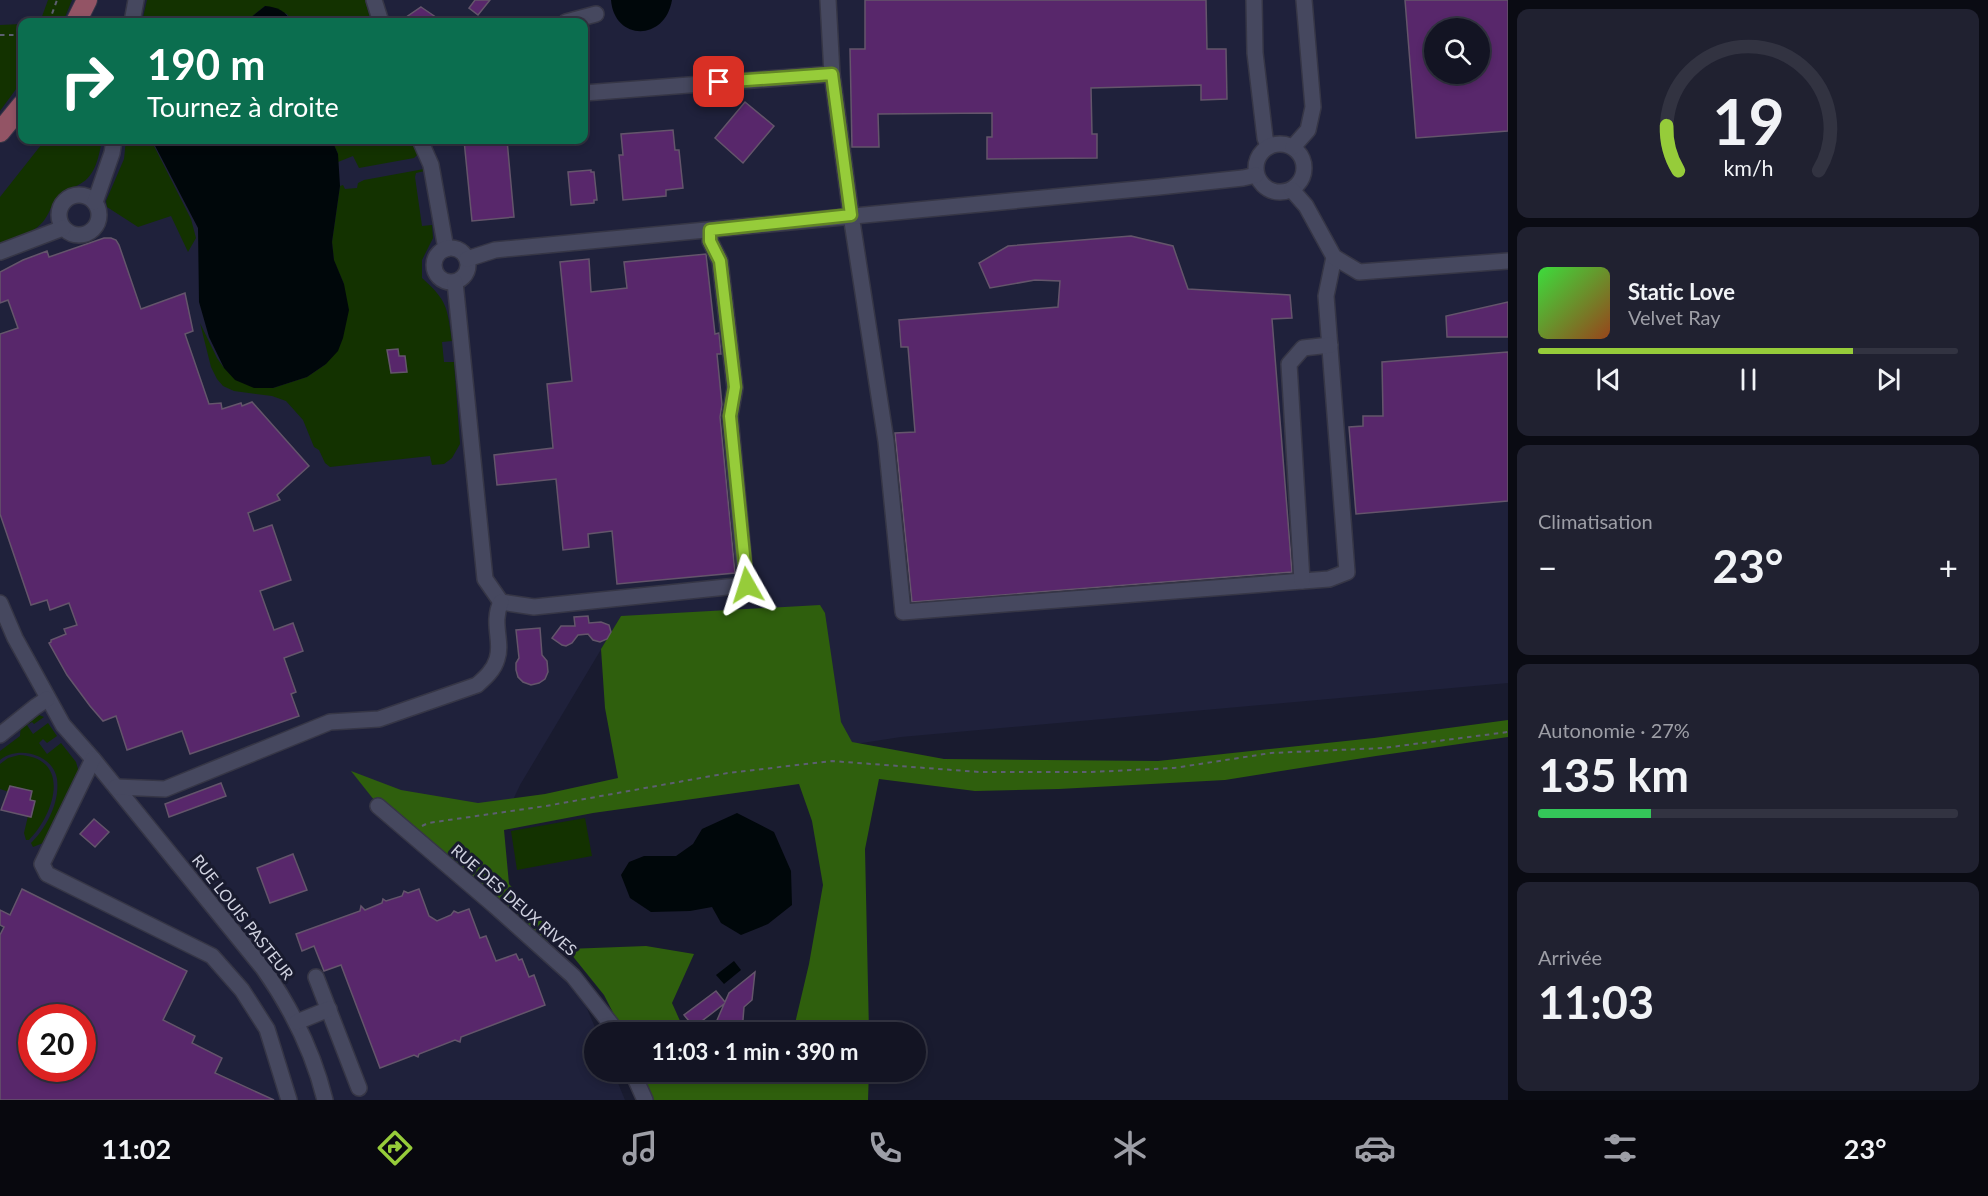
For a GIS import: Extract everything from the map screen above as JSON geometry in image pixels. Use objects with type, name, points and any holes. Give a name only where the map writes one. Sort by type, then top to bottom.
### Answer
[{"type":"main road","points":[[78,18],[87,0]]},
{"type":"main road","points":[[0,132],[18,110]]},
{"type":"street","points":[[133,18],[136,0]]},
{"type":"street","points":[[374,0],[380,18]]},
{"type":"street","points":[[828,0],[832,74],[886,441],[903,612],[1329,579],[1347,572],[1326,296],[1334,256]]},
{"type":"street","points":[[1254,0],[1255,52],[1265,138],[1268,146]]},
{"type":"street","points":[[1293,147],[1308,130],[1313,106],[1304,0]]},
{"type":"street","points":[[581,18],[596,14]]},
{"type":"street","points":[[588,93],[832,74]]},
{"type":"street","points":[[1281,143],[1293,147],[1304,161],[1303,177],[1292,190],[1278,193],[1264,188],[1256,176],[1255,164],[1260,154],[1268,146],[1281,143]]},
{"type":"street","points":[[95,202],[113,144]]},
{"type":"street","points":[[422,144],[431,165],[446,249]]},
{"type":"street","points":[[467,259],[495,250],[1256,176]]},
{"type":"street","points":[[1292,190],[1306,206],[1334,256],[1359,272],[1508,261]]},
{"type":"street","points":[[84,195],[95,202],[98,208],[98,222],[89,233],[75,235],[63,228],[58,216],[66,200],[71,196],[84,195]]},
{"type":"street","points":[[0,252],[63,228]]},
{"type":"street","points":[[501,603],[534,606],[747,585],[730,416],[735,387],[720,261],[710,241],[710,230]]},
{"type":"street","points":[[446,249],[458,249],[467,259],[468,268],[465,276],[454,282],[444,281],[434,270],[437,255],[446,249]]},
{"type":"street","points":[[454,282],[485,579],[501,603]]},
{"type":"street","points":[[1302,581],[1289,364],[1303,348],[1330,345]]},
{"type":"street","name":"RUE LOUIS PASTEUR","points":[[0,603],[15,638],[63,724],[264,968],[279,990],[308,1044],[325,1100]]},
{"type":"street","points":[[116,787],[165,789],[330,722],[379,719],[477,685],[488,675],[498,658],[496,612],[501,603]]},
{"type":"street","points":[[0,735],[47,699]]},
{"type":"street","points":[[93,759],[42,864],[47,874],[212,956],[242,990],[267,1029],[289,1100]]},
{"type":"street","name":"RUE DES DEUX RIVES","points":[[378,806],[573,976],[609,1022]]},
{"type":"street","points":[[316,977],[359,1088]]},
{"type":"street","points":[[297,1022],[329,1009]]},
{"type":"street","points":[[637,1082],[645,1100]]},
{"type":"path","points":[[51,18],[57,0]]},
{"type":"path","points":[[0,35],[18,35]]},
{"type":"path","points":[[409,832],[428,823],[546,806],[728,773],[832,761],[980,772],[1091,772],[1174,768],[1271,753],[1383,748],[1508,732]]},
{"type":"shaded area","points":[[0,0],[1508,0],[1508,683],[901,737],[829,748],[621,616],[520,785],[487,856],[573,976],[593,1022],[584,1022],[584,1082],[618,1082],[625,1100],[0,1100]]},
{"type":"shaded area","points":[[611,0],[672,0],[667,14],[660,23],[650,29],[640,31],[630,29],[621,23],[614,13]]},
{"type":"shaded area","points":[[265,6],[281,10],[289,18],[250,18]]},
{"type":"shaded area","points":[[154,144],[334,144],[338,154],[340,186],[332,242],[334,260],[344,284],[349,310],[338,351],[326,364],[307,377],[273,388],[254,388],[235,380],[224,368],[209,337],[199,302],[198,228]]},
{"type":"shaded area","points":[[737,813],[774,832],[791,871],[792,905],[768,924],[741,935],[721,923],[712,907],[690,911],[651,912],[630,898],[621,875],[629,862],[644,856],[676,856],[693,844],[702,829]]},
{"type":"shaded area","points":[[734,961],[741,970],[724,984],[716,975]]},
{"type":"green space","points":[[48,0],[72,0],[65,18],[41,18]]},
{"type":"green space","points":[[147,0],[365,0],[370,18],[290,18],[287,14],[265,6],[250,18],[143,18]]},
{"type":"green space","points":[[18,24],[18,86],[0,111],[0,25]]},
{"type":"green space","points":[[42,144],[101,144],[96,165],[90,176],[59,195],[41,224],[25,234],[0,243],[0,197]]},
{"type":"green space","points":[[126,144],[153,144],[191,219],[196,238],[188,252],[171,216],[138,227],[107,207],[106,201],[124,159]]},
{"type":"green space","points":[[334,144],[415,144],[419,153],[414,158],[359,168],[353,156],[338,162],[338,154]]},
{"type":"green space","points":[[424,169],[425,171],[416,173],[415,177],[422,226],[432,225],[433,238],[422,260],[422,278],[442,299],[447,313],[452,341],[442,342],[444,362],[454,362],[460,444],[452,458],[444,464],[432,465],[430,456],[330,467],[325,463],[319,450],[314,447],[303,420],[286,401],[272,396],[234,391],[223,386],[211,367],[200,323],[224,368],[273,388],[307,377],[326,364],[344,284],[334,261],[332,242],[340,186],[343,185],[345,189],[357,188],[358,183],[364,180]]},
{"type":"green space","points":[[820,605],[825,613],[841,722],[852,742],[944,759],[1158,761],[1374,738],[1508,720],[1508,737],[1225,780],[975,791],[879,779],[865,849],[869,1022],[795,1022],[809,964],[823,885],[812,821],[799,784],[593,813],[504,830],[509,884],[551,932],[541,955],[405,839],[351,771],[401,790],[478,803],[545,794],[618,778],[605,708],[601,649],[621,616]]},
{"type":"green space","points":[[39,715],[44,717],[34,724],[32,722],[27,725],[33,734],[48,723],[57,736],[47,743],[43,739],[39,743],[47,754],[61,743],[76,762],[78,782],[48,841],[33,847],[31,843],[47,822],[54,805],[57,779],[54,770],[49,763],[34,754],[16,753],[0,760],[0,751],[20,736],[25,722]]},
{"type":"green space","points":[[19,755],[36,758],[47,766],[54,789],[46,817],[29,840],[26,840],[24,833],[28,816],[32,817],[35,802],[30,800],[32,791],[10,786],[9,792],[0,789],[0,764],[8,758]]},
{"type":"green space","points":[[585,818],[592,856],[517,870],[511,831]]},
{"type":"green space","points":[[646,946],[694,954],[672,1003],[681,1022],[618,1022],[604,995],[567,949]]},
{"type":"green space","points":[[646,1082],[869,1082],[868,1100],[653,1100]]},
{"type":"building","points":[[475,0],[490,0],[478,15],[469,8]]},
{"type":"building","points":[[865,0],[1206,0],[1207,49],[1226,49],[1227,99],[1201,100],[1201,85],[1091,88],[1092,134],[1097,134],[1097,158],[987,159],[987,137],[992,137],[992,113],[878,114],[879,147],[852,147],[850,49],[865,49]]},
{"type":"building","points":[[1405,0],[1508,0],[1508,131],[1416,138]]},
{"type":"building","points":[[421,7],[437,18],[405,18]]},
{"type":"building","points":[[745,102],[774,126],[743,163],[715,138]]},
{"type":"building","points":[[673,130],[675,150],[679,150],[683,188],[666,190],[666,196],[623,200],[619,155],[623,155],[621,134]]},
{"type":"building","points":[[464,144],[507,144],[514,217],[472,221]]},
{"type":"building","points":[[591,170],[594,172],[597,200],[594,200],[594,203],[571,205],[568,172]]},
{"type":"building","points":[[1131,236],[1173,246],[1188,289],[1290,295],[1292,318],[1272,319],[1292,572],[912,602],[895,433],[915,432],[908,347],[901,347],[899,320],[1058,307],[1060,281],[1035,280],[990,288],[979,263],[1008,246]]},
{"type":"building","points":[[104,238],[116,240],[119,245],[141,309],[185,293],[193,331],[185,334],[209,404],[221,403],[222,409],[252,402],[309,466],[277,495],[280,500],[248,513],[254,531],[272,525],[291,580],[260,591],[274,630],[293,623],[303,651],[284,658],[296,692],[291,694],[299,716],[190,754],[182,731],[127,750],[116,716],[103,721],[90,706],[67,675],[49,643],[66,634],[64,629],[77,625],[69,603],[50,610],[47,600],[31,605],[0,514],[0,334],[18,328],[8,300],[0,303],[0,272],[47,251],[49,257]]},
{"type":"building","points":[[706,254],[715,334],[719,333],[721,354],[717,354],[722,405],[720,417],[735,573],[617,584],[612,531],[588,534],[589,547],[563,550],[556,479],[497,485],[494,455],[553,448],[547,384],[572,381],[560,262],[589,259],[591,292],[627,288],[624,262]]},
{"type":"building","points":[[1508,302],[1508,337],[1447,337],[1446,316]]},
{"type":"building","points":[[398,349],[399,356],[405,356],[407,372],[391,373],[387,350]]},
{"type":"building","points":[[1508,352],[1508,501],[1356,514],[1349,427],[1363,426],[1363,416],[1383,416],[1382,362]]},
{"type":"building","points":[[588,616],[589,623],[601,622],[609,625],[611,632],[607,639],[600,642],[593,640],[588,634],[578,635],[572,643],[566,646],[552,638],[561,626],[575,626],[574,617]]},
{"type":"building","points":[[540,628],[542,655],[547,661],[548,672],[545,679],[531,685],[518,677],[516,670],[519,658],[516,630]]},
{"type":"building","points":[[221,783],[226,796],[169,817],[165,804]]},
{"type":"building","points":[[10,786],[32,791],[30,800],[35,801],[31,817],[1,810]]},
{"type":"building","points":[[94,819],[109,832],[95,847],[80,834]]},
{"type":"building","points":[[293,854],[307,890],[270,903],[257,868]]},
{"type":"building","points":[[22,889],[187,971],[163,1020],[195,1036],[192,1043],[222,1058],[215,1073],[274,1100],[0,1100],[0,935],[4,927],[0,925],[0,910],[10,915]]},
{"type":"building","points":[[419,889],[429,916],[437,921],[451,915],[454,911],[458,913],[469,909],[480,938],[486,936],[496,961],[516,954],[519,960],[522,959],[529,977],[534,975],[545,1005],[461,1037],[460,1042],[455,1040],[419,1054],[418,1057],[414,1055],[380,1068],[341,965],[324,971],[314,946],[302,951],[296,934],[360,911],[361,906],[365,910],[382,903],[383,899],[386,901],[402,896],[404,891],[408,893]]},
{"type":"building","points":[[755,972],[752,1000],[744,1007],[743,1022],[716,1022],[724,1004],[701,1022],[690,1022],[684,1015],[716,991],[725,1002],[729,993]]},
{"type":"route","points":[[719,82],[832,74],[851,215],[710,230],[710,241],[720,261],[735,387],[730,416],[747,585]]}]
